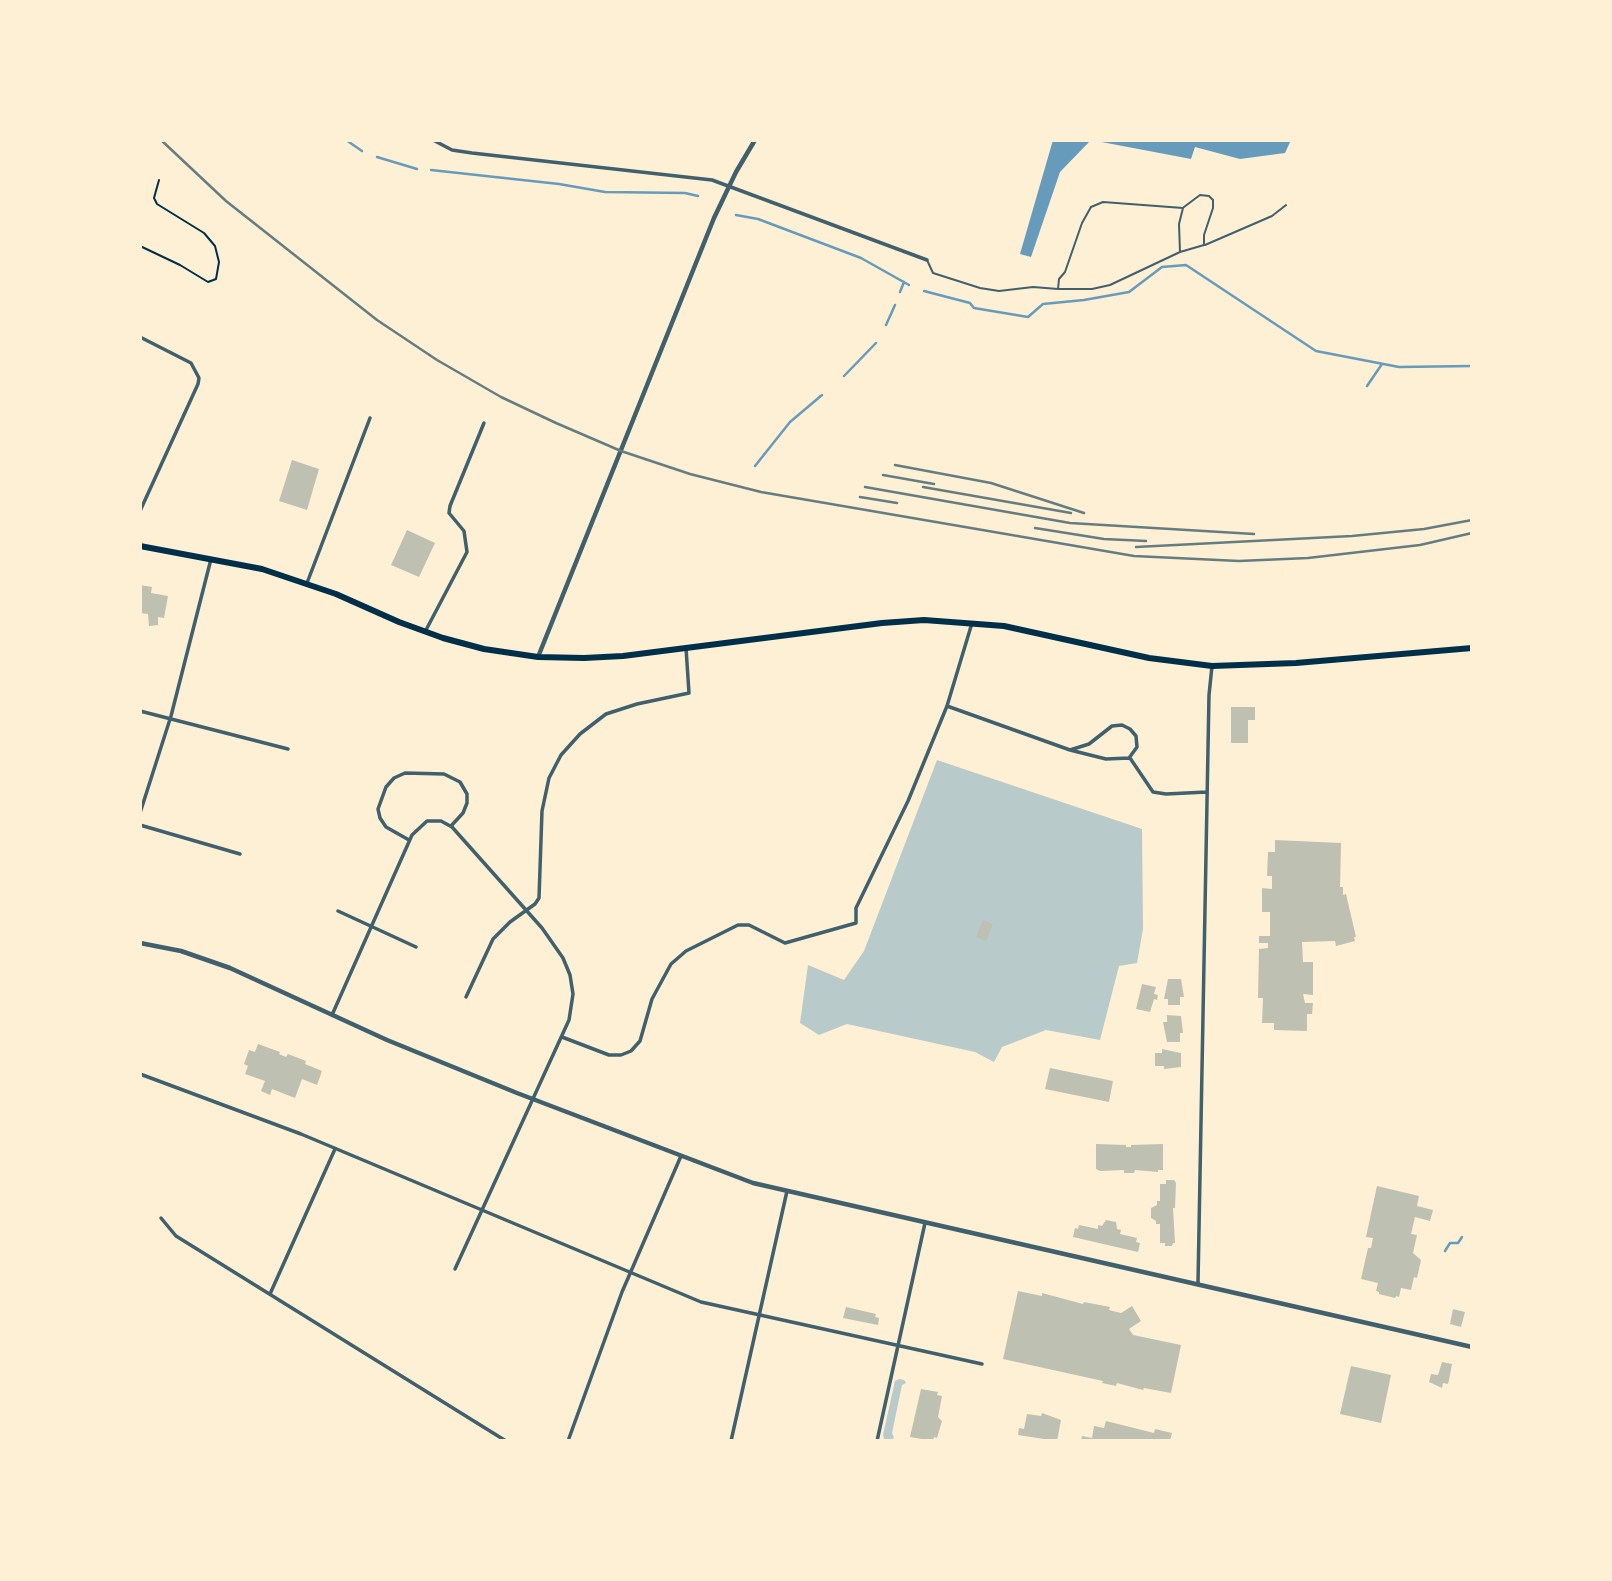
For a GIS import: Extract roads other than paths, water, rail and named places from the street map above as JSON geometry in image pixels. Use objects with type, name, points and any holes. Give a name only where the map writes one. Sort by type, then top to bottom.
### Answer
[{"type":"main road","points":[[140,546],[262,569],[307,583],[425,632],[484,649],[538,657],[595,658],[893,621],[935,620],[972,622],[1039,633],[1149,658],[1212,666],[1296,663],[1472,648]]},
{"type":"street","points":[[433,140],[452,150],[472,153],[685,175],[729,186],[927,260]]},
{"type":"street","points":[[538,657],[729,186],[755,140]]},
{"type":"street","points":[[140,337],[180,356],[195,368],[198,384],[140,511]]},
{"type":"street","points":[[307,583],[370,418]]},
{"type":"street","points":[[425,632],[467,552],[464,531],[449,513],[484,423]]},
{"type":"street","points":[[140,813],[171,718],[211,559]]},
{"type":"street","points":[[562,1037],[609,1055],[621,1055],[631,1051],[640,1041],[652,999],[671,964],[686,951],[738,925],[749,925],[785,943],[856,923],[856,908],[908,800],[947,706],[972,622]]},
{"type":"street","points":[[466,997],[491,943],[510,922],[535,904],[540,896],[541,819],[550,778],[561,755],[580,734],[606,714],[637,704],[689,694],[686,648]]},
{"type":"street","points":[[1198,1283],[1209,695],[1212,666]]},
{"type":"street","points":[[947,706],[1070,750],[1106,759],[1129,758]]},
{"type":"street","points":[[140,711],[288,749]]},
{"type":"street","points":[[1070,750],[1089,744],[1112,726],[1122,725],[1136,736],[1137,747],[1129,758]]},
{"type":"street","points":[[1129,758],[1153,792],[1207,792]]},
{"type":"street","points":[[410,840],[386,827],[378,809],[386,787],[394,778],[405,774],[444,774],[460,782],[467,793],[467,803],[463,813],[451,826]]},
{"type":"street","points":[[331,1015],[410,840],[416,828],[427,821],[441,821],[451,826],[559,950],[570,975],[572,1008],[562,1037],[455,1269]]},
{"type":"street","points":[[140,825],[240,854]]},
{"type":"street","points":[[338,911],[416,947]]},
{"type":"street","points":[[140,943],[206,959],[400,1046],[745,1180],[1472,1347]]},
{"type":"street","points":[[140,1074],[335,1149],[701,1302],[982,1364]]},
{"type":"street","points":[[270,1294],[335,1149]]},
{"type":"street","points":[[568,1441],[630,1273],[681,1156]]},
{"type":"street","points":[[731,1441],[787,1191]]},
{"type":"street","points":[[161,1218],[176,1236],[506,1441]]},
{"type":"street","points":[[877,1441],[926,1223]]},
{"type":"lane","points":[[1180,251],[1179,224],[1183,208],[1200,195],[1209,196],[1213,200],[1204,245]]},
{"type":"lane","points":[[1058,289],[1059,279],[1065,272],[1082,223],[1096,204],[1103,202],[1183,208]]},
{"type":"lane","points":[[927,260],[933,273],[980,288],[999,291],[1033,287],[1093,289],[1110,285],[1180,251],[1204,245],[1272,216],[1286,205]]},
{"type":"water","points":[[1053,140],[1091,140],[1060,172],[1031,257],[1020,254]]},
{"type":"water","points":[[1091,140],[1291,140],[1285,153],[1240,159],[1195,147],[1191,159]]},
{"type":"waterway","points":[[346,140],[362,151]]},
{"type":"waterway","points":[[377,157],[417,169]]},
{"type":"waterway","points":[[431,170],[559,184],[605,192],[685,193],[698,196]]},
{"type":"waterway","points":[[736,215],[758,219],[861,258],[909,285]]},
{"type":"waterway","points":[[924,291],[970,303],[974,308],[1028,317],[1043,304],[1129,292],[1162,267],[1186,265],[1316,351],[1399,367],[1472,366]]},
{"type":"waterway","points":[[900,292],[904,282]]},
{"type":"waterway","points":[[886,325],[895,305]]},
{"type":"waterway","points":[[844,376],[876,343]]},
{"type":"waterway","points":[[1367,386],[1382,364]]},
{"type":"waterway","points":[[755,466],[790,422],[822,395]]},
{"type":"waterway","points":[[1445,1251],[1450,1243],[1458,1243],[1462,1237]]},
{"type":"railway","points":[[161,140],[226,201],[377,320],[437,360],[501,397],[556,423],[621,451],[690,474],[761,492],[1134,556],[1239,561],[1308,558],[1420,545],[1472,533]]},
{"type":"railway","points":[[895,465],[991,483],[1084,513]]},
{"type":"railway","points":[[883,475],[934,484]]},
{"type":"railway","points":[[865,487],[1070,523],[1254,534]]},
{"type":"railway","points":[[923,487],[1071,513]]},
{"type":"railway","points":[[860,497],[897,503]]},
{"type":"railway","points":[[1136,547],[1352,536],[1424,529],[1472,520]]},
{"type":"railway","points":[[1035,528],[1104,539],[1146,541]]}]
